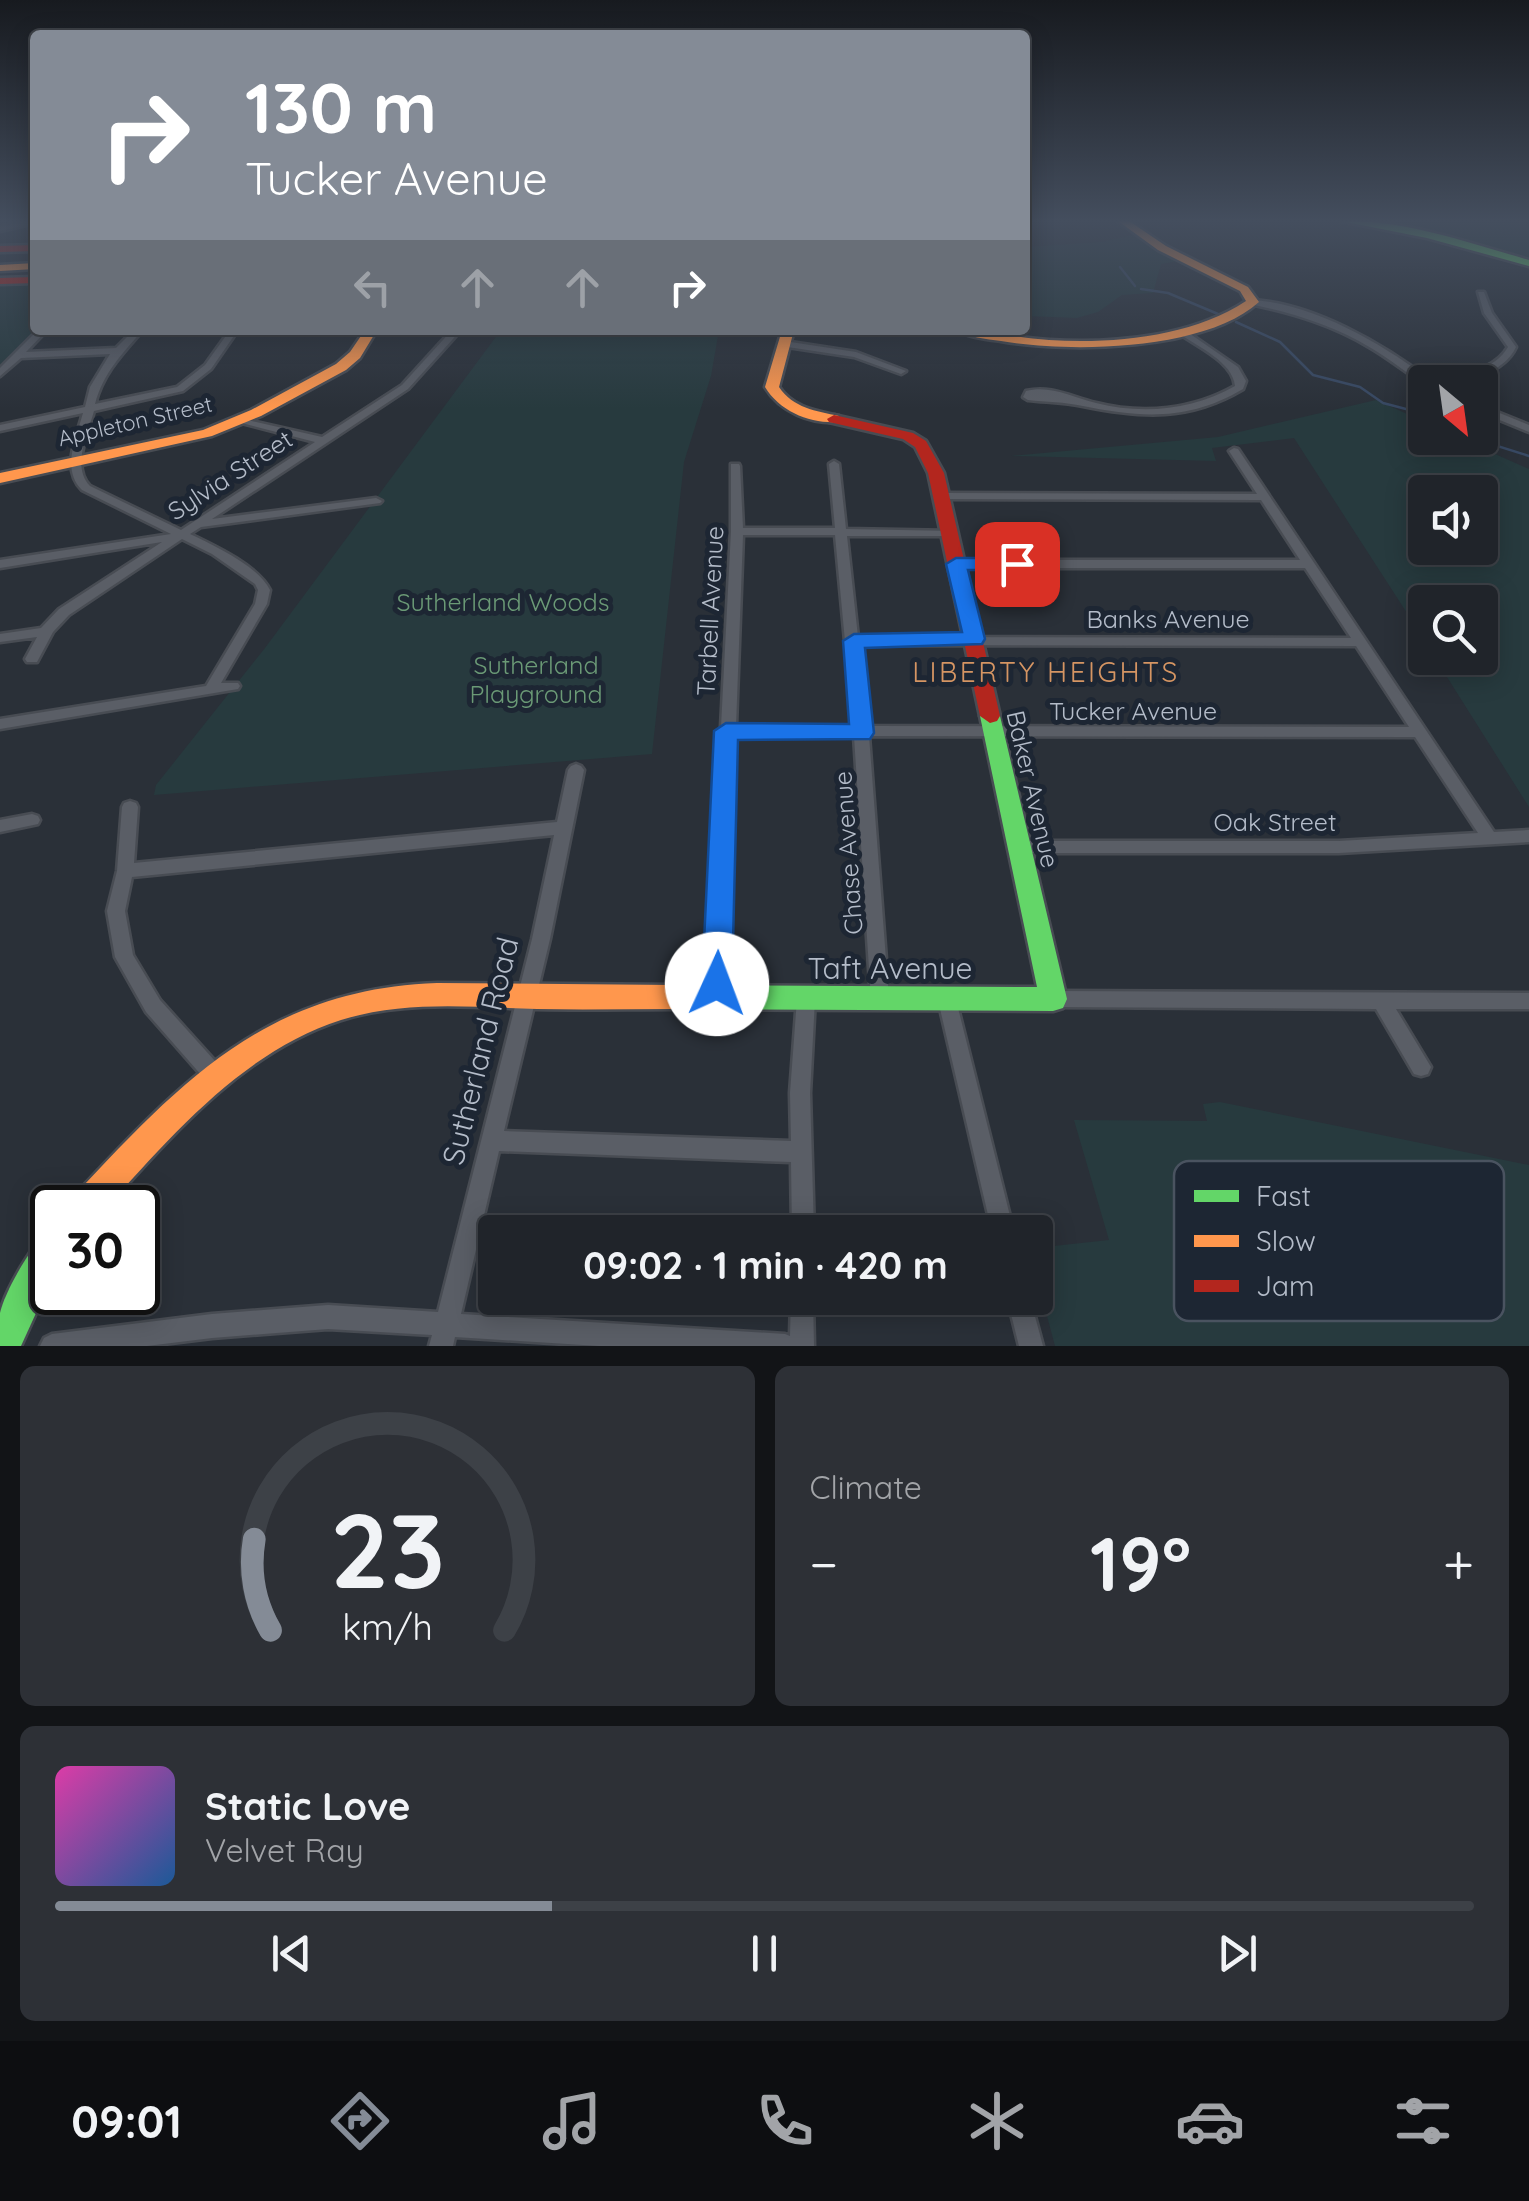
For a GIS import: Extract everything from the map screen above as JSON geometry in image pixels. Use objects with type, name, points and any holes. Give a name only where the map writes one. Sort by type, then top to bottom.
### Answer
[{"type":"main road","points":[[988,335],[1101,348],[1136,345],[1244,309],[1252,302],[1244,290],[1232,284]]},
{"type":"main road","name":"Appleton Street","points":[[0,478],[183,439],[242,420],[345,364],[367,335]]},
{"type":"main road","name":"Baker Avenue","points":[[786,337],[772,387],[786,407],[908,436],[921,444],[936,473],[1054,999]]},
{"type":"main road","name":"Taft Avenue","points":[[105,1185],[136,1150],[217,1078],[311,1019],[364,1003],[528,997],[1054,999]]},
{"type":"main road","points":[[4,1346],[30,1286]]},
{"type":"street","points":[[1481,294],[1488,313],[1512,347],[1512,354],[1493,365]]},
{"type":"street","points":[[1252,302],[1300,312],[1335,326],[1408,369]]},
{"type":"street","points":[[1078,402],[1163,412],[1232,392],[1240,386],[1234,369],[1183,332]]},
{"type":"street","points":[[0,373],[38,335]]},
{"type":"street","points":[[134,335],[99,378],[76,461],[78,480],[83,487],[234,562],[260,582],[264,590],[251,623],[211,690]]},
{"type":"street","points":[[0,428],[180,389],[208,367],[230,335]]},
{"type":"street","name":"Sylvia Street","points":[[32,659],[46,632],[88,594],[405,387],[452,335]]},
{"type":"street","points":[[786,337],[901,371]]},
{"type":"street","points":[[16,355],[118,351]]},
{"type":"street","points":[[1498,416],[1529,429]]},
{"type":"street","points":[[242,420],[324,442]]},
{"type":"street","points":[[1234,451],[1489,837]]},
{"type":"street","name":"Chase Avenue","points":[[834,464],[862,733],[880,999]]},
{"type":"street","name":"Tarbell Avenue","points":[[716,998],[737,531],[736,466]]},
{"type":"street","points":[[942,496],[1263,497]]},
{"type":"street","points":[[197,524],[376,500]]},
{"type":"street","points":[[737,531],[950,533]]},
{"type":"street","points":[[0,564],[181,535]]},
{"type":"street","points":[[956,564],[1310,564]]},
{"type":"street","points":[[0,638],[46,632]]},
{"type":"street","name":"Banks Avenue","points":[[854,641],[1362,642]]},
{"type":"street","points":[[1,725],[233,686]]},
{"type":"street","name":"Tucker Avenue","points":[[726,731],[1421,732]]},
{"type":"street","name":"Sutherland Road","points":[[445,1334],[528,997],[576,770]]},
{"type":"street","points":[[130,807],[125,870],[116,910],[124,957],[153,1006],[217,1078]]},
{"type":"street","points":[[0,826],[32,820]]},
{"type":"street","points":[[125,870],[564,828]]},
{"type":"street","name":"Oak Street","points":[[1020,847],[1308,848],[1529,836]]},
{"type":"street","points":[[802,1215],[800,1093],[806,999]]},
{"type":"street","name":"Taft Avenue","points":[[1054,999],[1529,1001]]},
{"type":"street","points":[[947,1000],[1000,1215]]},
{"type":"street","points":[[1381,1000],[1421,1067]]},
{"type":"street","points":[[494,1141],[802,1152]]},
{"type":"street","points":[[802,1315],[802,1346]]},
{"type":"street","points":[[1023,1315],[1031,1346]]},
{"type":"street","points":[[52,1346],[212,1326],[328,1317],[445,1334],[785,1346]]},
{"type":"green space","points":[[0,284],[30,284],[32,335],[0,365]]},
{"type":"green space","points":[[1030,284],[1156,284],[1153,293],[1122,295],[1098,312],[1077,318],[1030,316]]},
{"type":"green space","name":"Sutherland Woods","points":[[497,335],[718,335],[711,376],[684,462],[652,754],[154,795],[156,785],[265,648]]},
{"type":"green space","points":[[1376,400],[1408,414],[1408,455],[1497,455],[1529,469],[1529,807],[1446,675],[1498,675],[1498,585],[1408,585],[1408,615],[1294,438],[1212,448],[1216,461],[1011,456],[1218,437]]},
{"type":"green space","points":[[1220,1102],[1529,1165],[1529,1346],[1055,1346],[1047,1315],[1053,1315],[1053,1246],[1109,1240],[1074,1120],[1207,1121],[1203,1104]]},
{"type":"waterway","points":[[1141,289],[1168,293],[1218,314]]},
{"type":"waterway","points":[[1236,322],[1280,342],[1313,375],[1360,387],[1383,403],[1408,410]]},
{"type":"waterway","points":[[1498,446],[1529,456]]},
{"type":"traffic: fast","points":[[674,997],[1053,999],[990,716]]},
{"type":"traffic: fast","points":[[4,1346],[30,1287]]},
{"type":"traffic: slow","points":[[988,335],[1076,345],[1161,336],[1231,315],[1253,302],[1244,289],[1234,284]]},
{"type":"traffic: slow","points":[[0,478],[207,433],[256,413],[341,367],[355,355],[368,335]]},
{"type":"traffic: slow","points":[[787,335],[772,387],[790,406],[834,419]]},
{"type":"traffic: slow","points":[[105,1185],[169,1119],[232,1065],[301,1023],[339,1008],[388,998],[437,995],[674,997]]},
{"type":"traffic: jam","points":[[834,419],[908,436],[921,444],[936,473],[990,716]]},
{"type":"district","name":"LIBERTY HEIGHTS","points":[[1046,672]]},
{"type":"route","points":[[717,984],[726,731],[862,733],[854,641],[974,639],[956,564],[1017,564]]},
{"type":"park label","name":"Sutherland Playground","points":[[536,680]]}]
